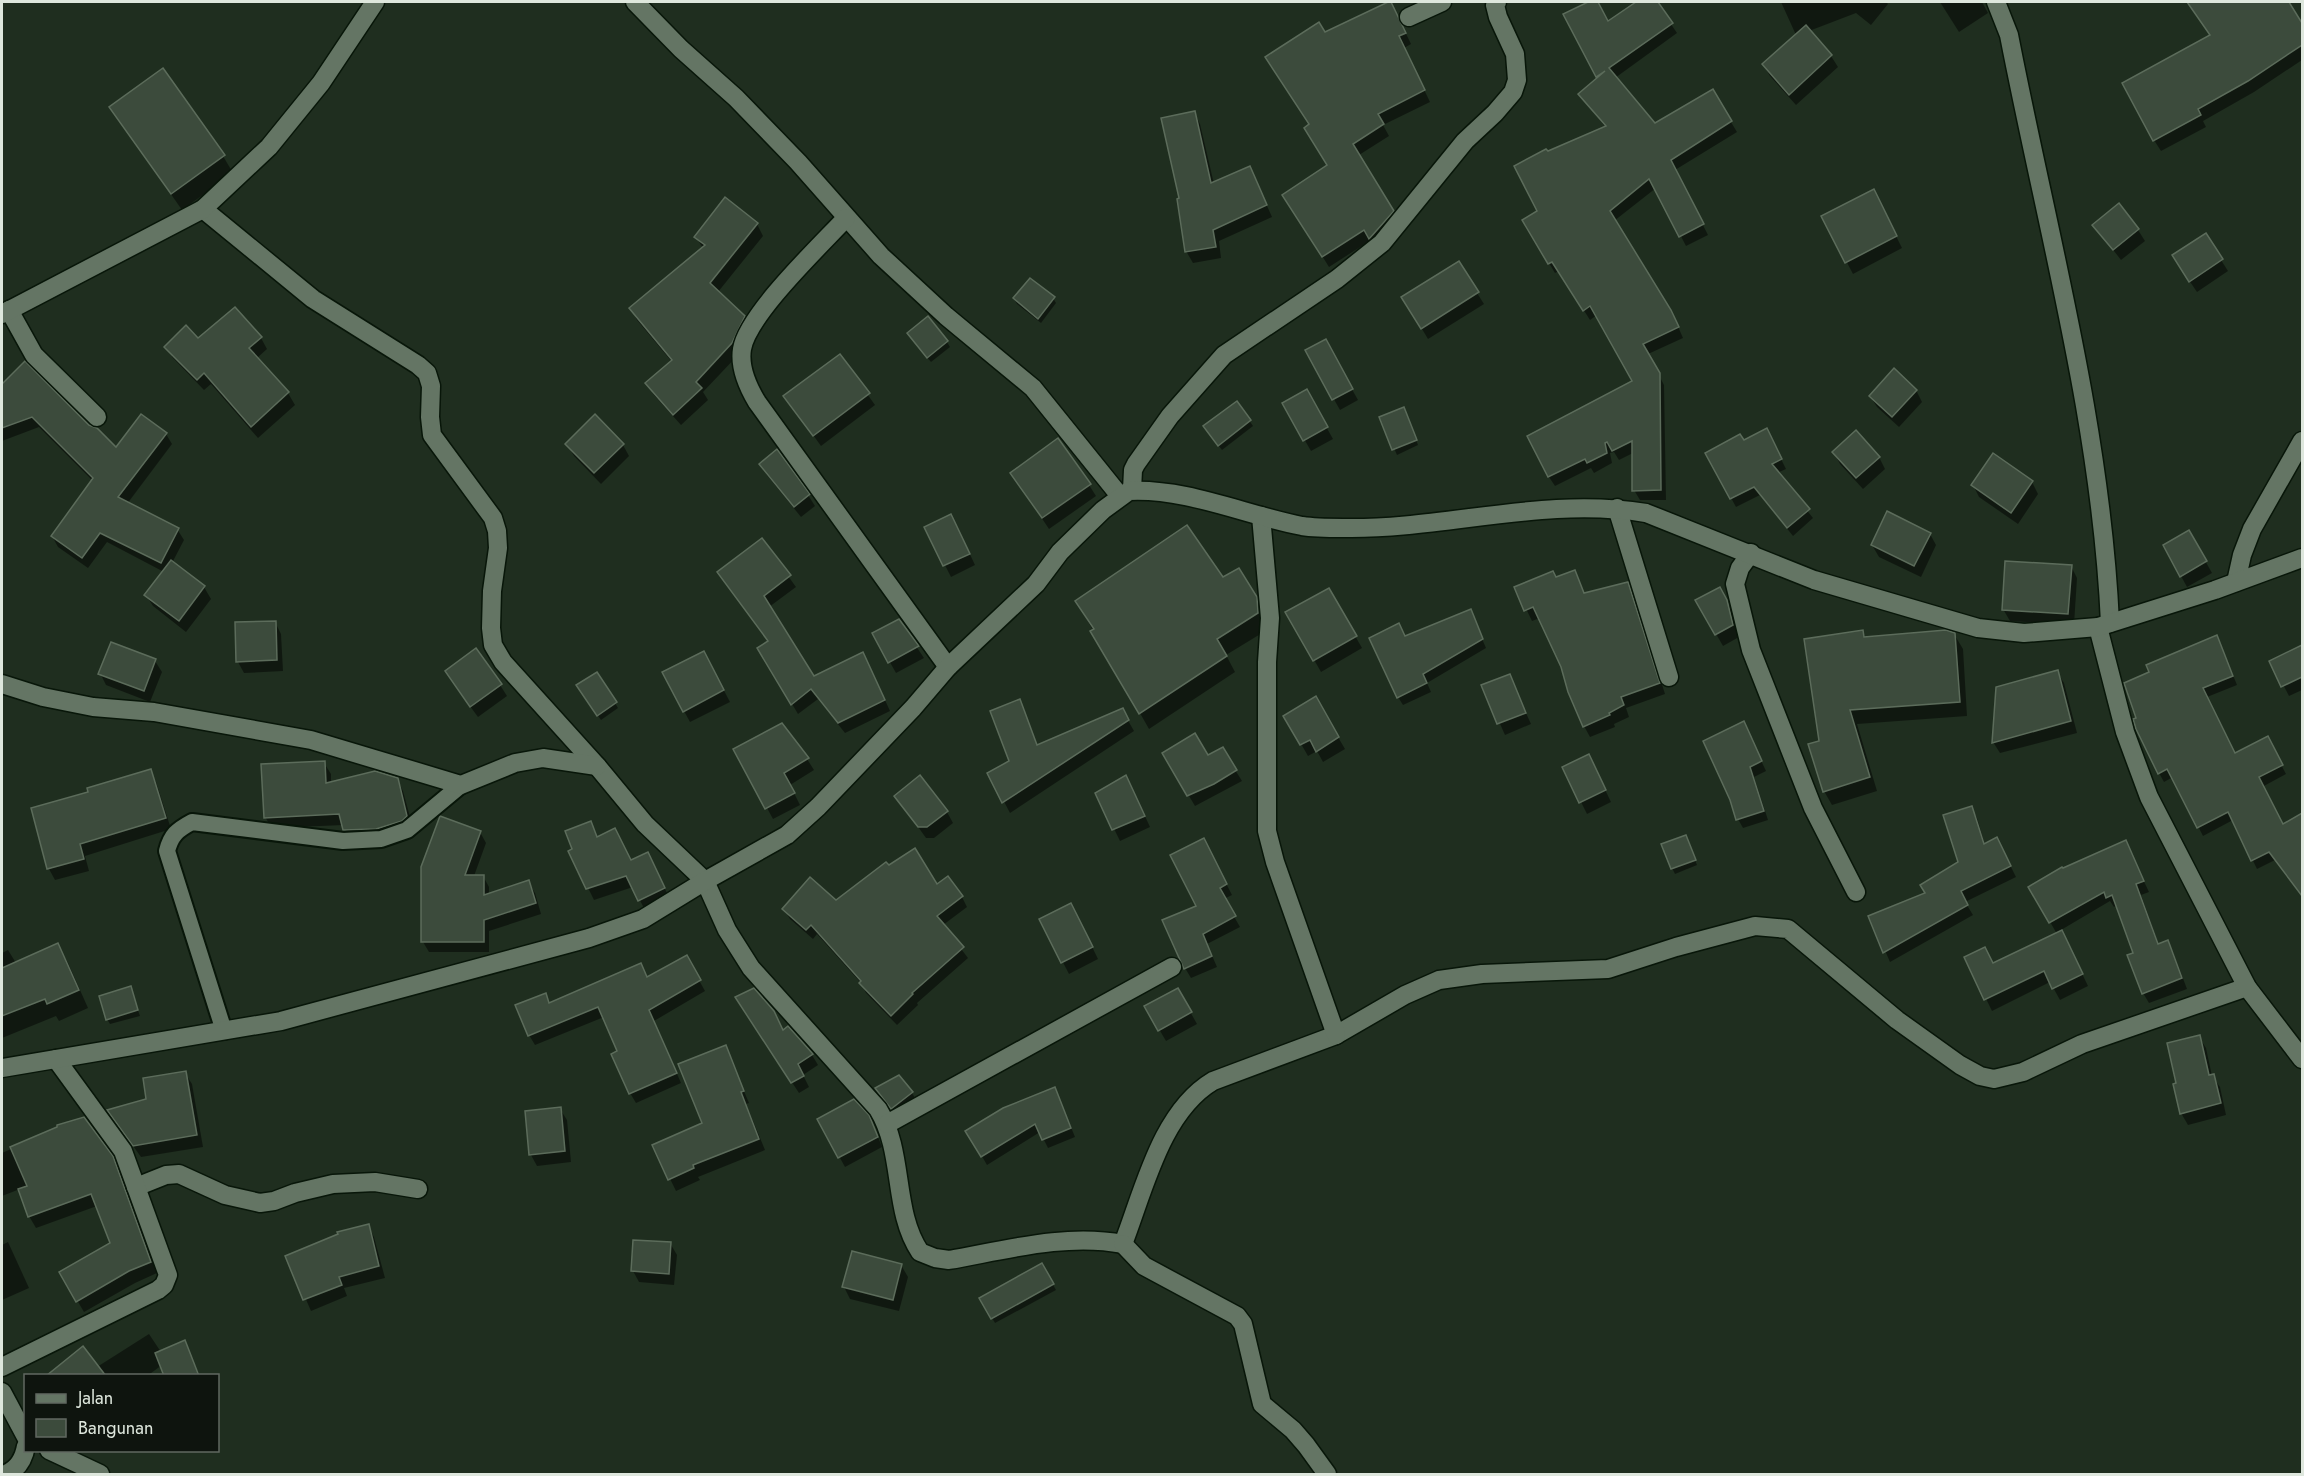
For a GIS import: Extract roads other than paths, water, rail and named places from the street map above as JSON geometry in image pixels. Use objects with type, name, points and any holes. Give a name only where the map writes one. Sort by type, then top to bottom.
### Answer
[{"type":"street","points":[[97,417],[34,355],[5,312],[203,209],[269,147],[321,83],[375,2]]},
{"type":"street","points":[[635,2],[681,49],[736,98],[798,162],[881,256],[946,316],[1033,388],[1126,493],[1173,495],[1304,526],[1344,528],[1413,524],[1545,509],[1617,508],[1646,513],[1814,580],[1978,628],[2024,633],[2104,625],[2302,558]]},
{"type":"street","points":[[1409,17],[1442,2]]},
{"type":"street","points":[[2,1068],[281,1021],[589,938],[643,920],[705,881],[787,836],[913,708],[948,668],[1036,584],[1060,552],[1126,493],[1133,470],[1143,453],[1170,416],[1224,355],[1336,279],[1382,243],[1465,141],[1495,113],[1513,92],[1517,73],[1515,54],[1498,17],[1495,5],[1497,2]]},
{"type":"street","points":[[1996,2],[2009,35],[2096,460],[2104,524],[2104,625],[2125,732],[2149,797],[2247,987],[2302,1059]]},
{"type":"street","points":[[203,209],[313,299],[418,365],[427,373],[431,386],[432,435],[493,519],[497,531],[498,548],[492,591],[493,645],[503,662],[597,766],[645,824],[705,881],[727,930],[751,968],[878,1108],[894,1144],[907,1227],[920,1252],[949,1260],[1050,1242],[1101,1240],[1123,1244],[1144,1266],[1225,1308],[1243,1323],[1262,1404],[1293,1430],[1327,1474]]},
{"type":"street","points":[[846,218],[785,283],[745,338],[742,352],[744,373],[748,387],[757,402],[948,668]]},
{"type":"street","points":[[2236,582],[2242,555],[2252,529],[2302,441]]},
{"type":"street","points":[[1617,508],[1669,677]]},
{"type":"street","points":[[1261,516],[1270,618],[1267,662],[1268,831],[1275,862],[1336,1035]]},
{"type":"street","points":[[1751,553],[1740,568],[1735,584],[1751,650],[1813,808],[1856,892]]},
{"type":"street","points":[[2,684],[44,698],[83,705],[154,712],[311,740],[461,785],[515,763],[543,758],[597,766]]},
{"type":"street","points":[[1123,1244],[1166,1131],[1198,1090],[1213,1081],[1336,1035],[1405,995],[1439,981],[1482,974],[1608,969],[1676,947],[1755,926],[1788,929],[1897,1020],[1960,1065],[1980,1076],[1994,1079],[2023,1072],[2082,1044],[2247,987]]},
{"type":"street","points":[[887,1124],[1172,967]]},
{"type":"street","points":[[2,1367],[159,1290],[168,1275],[123,1151],[57,1059]]},
{"type":"street","points":[[136,1187],[166,1175],[179,1174],[225,1195],[260,1203],[333,1184],[375,1182],[418,1189]]},
{"type":"street","points":[[2,1392],[24,1433]]},
{"type":"street","points":[[6,1474],[24,1457],[25,1452]]},
{"type":"street","points":[[53,1452],[100,1474]]},
{"type":"lane","points":[[224,1031],[167,851],[170,839],[178,829],[192,822],[343,841],[381,839],[407,830],[461,785]]}]
